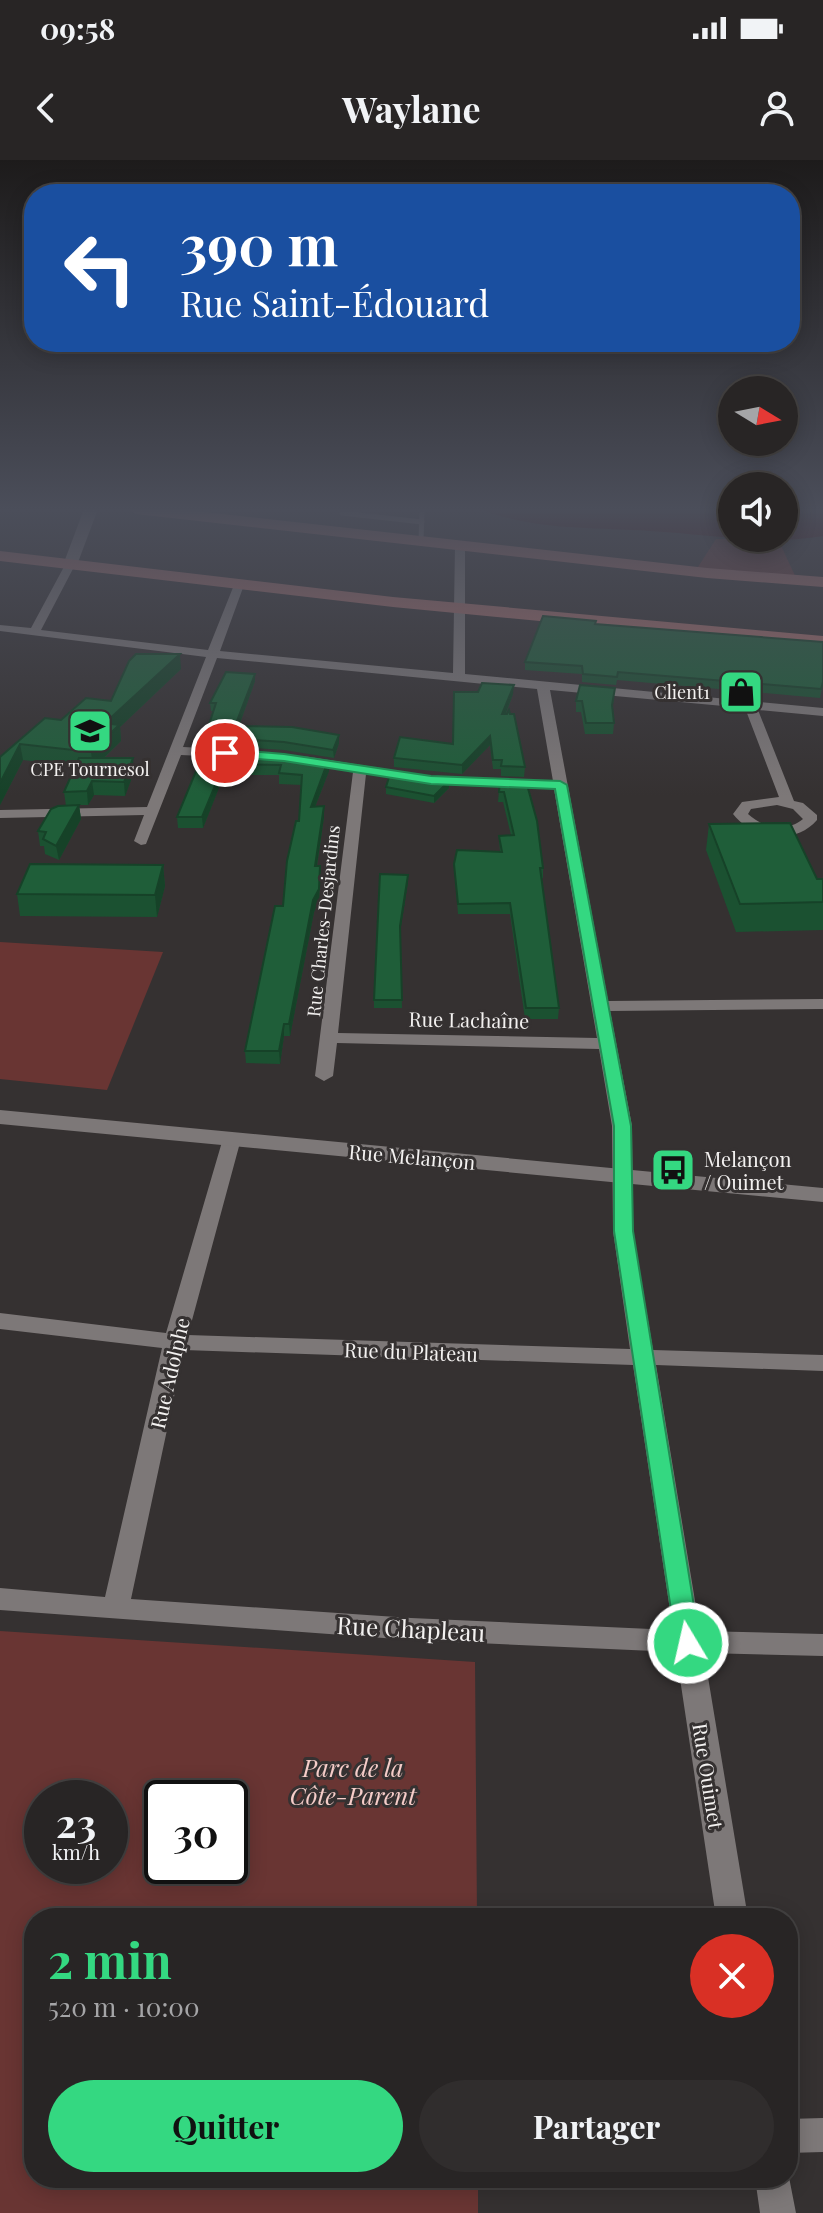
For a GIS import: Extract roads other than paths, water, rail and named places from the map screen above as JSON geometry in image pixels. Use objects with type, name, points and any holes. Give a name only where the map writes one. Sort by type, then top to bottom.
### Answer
[{"type":"main road","points":[[427,605],[823,642]]},
{"type":"street","points":[[34,633],[49,605]]},
{"type":"street","points":[[141,841],[231,605]]},
{"type":"street","points":[[457,605],[459,679]]},
{"type":"street","points":[[0,628],[212,654],[823,712]]},
{"type":"street","name":"Rue Ouimet","points":[[543,687],[622,1126],[623,1231],[730,1908]]},
{"type":"street","points":[[750,706],[788,803]]},
{"type":"street","points":[[176,751],[234,753]]},
{"type":"street","points":[[284,757],[431,780],[560,785]]},
{"type":"street","name":"Rue Charles-Desjardins","points":[[324,1076],[360,769]]},
{"type":"street","points":[[0,814],[153,811]]},
{"type":"street","points":[[601,1006],[823,1004]]},
{"type":"street","name":"Rue Lachaîne","points":[[330,1038],[607,1044]]},
{"type":"street","name":"Rue Melançon","points":[[0,1117],[823,1195]]},
{"type":"street","name":"Rue Adolphe","points":[[115,1609],[175,1342],[231,1139]]},
{"type":"street","name":"Rue du Plateau","points":[[0,1321],[175,1342],[823,1363]]},
{"type":"street","name":"Rue Chapleau","points":[[0,1599],[398,1628],[688,1643],[823,1645]]},
{"type":"street","points":[[798,2136],[823,2135]]},
{"type":"street","points":[[774,2188],[778,2213]]},
{"type":"place","name":"Client1","points":[[741,692]]},
{"type":"place","name":"CPE Tournesol","points":[[90,731]]},
{"type":"place","name":"Melançon / Ouimet","points":[[673,1170]]},
{"type":"park label","name":"Parc de la Côte-Parent","points":[[353,1781]]}]
